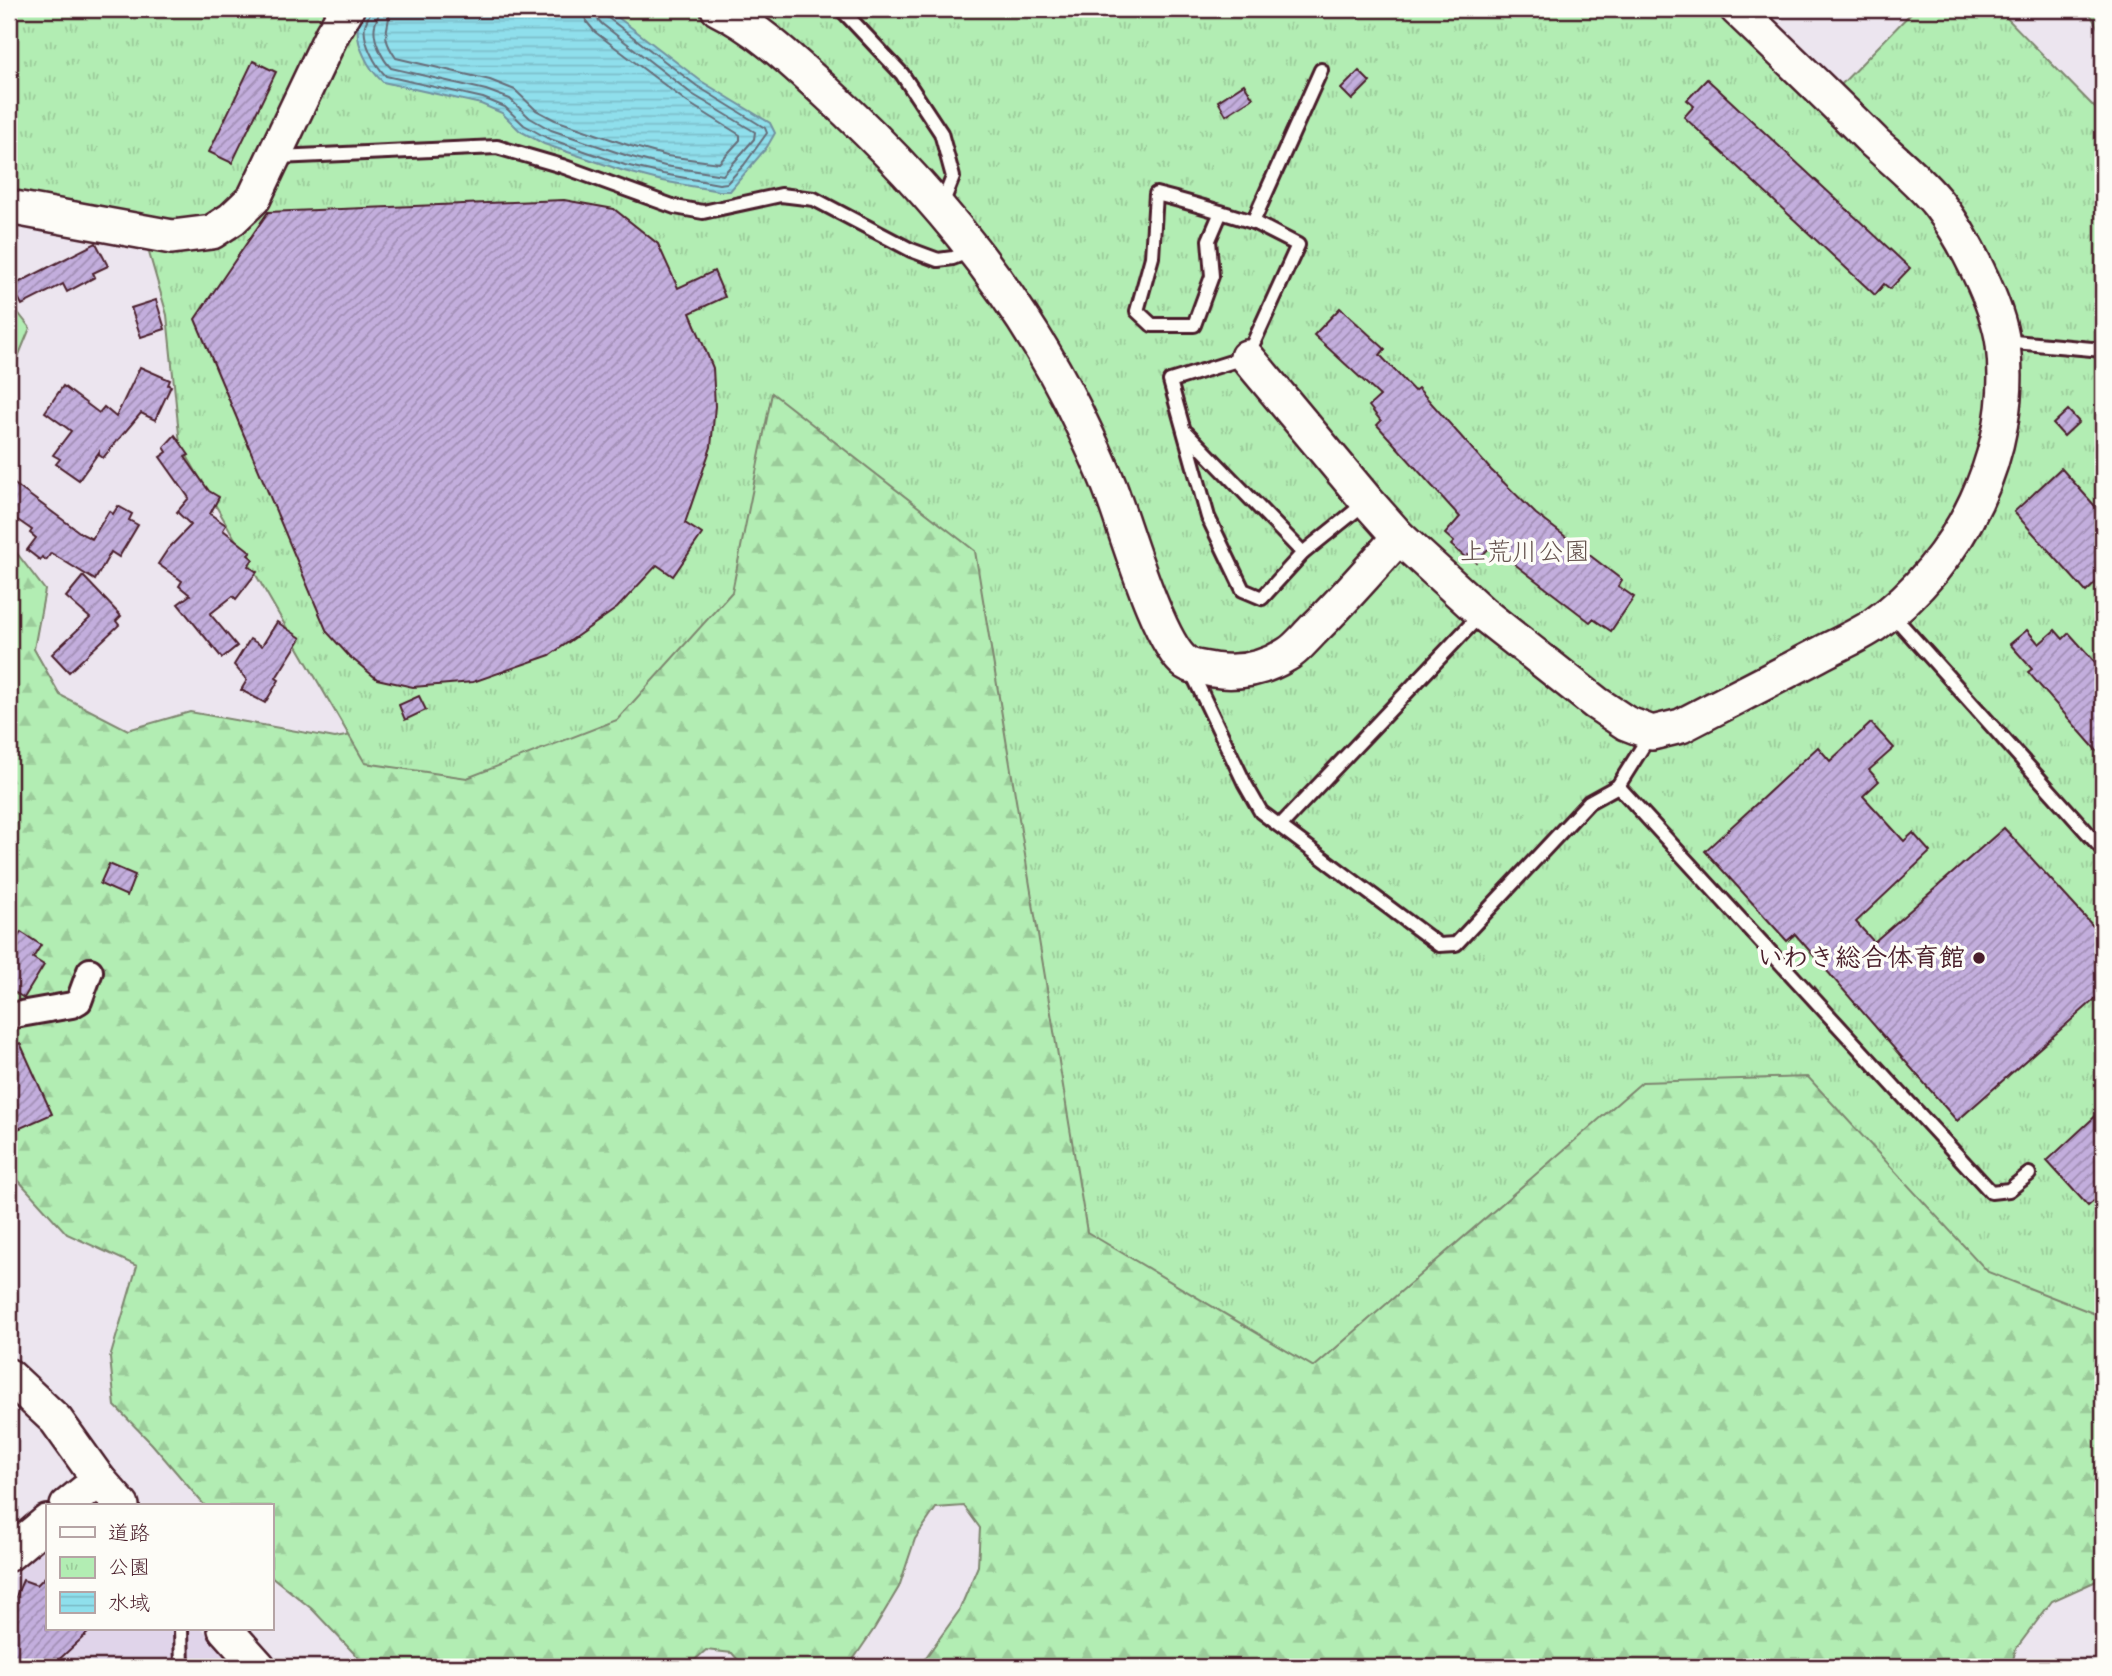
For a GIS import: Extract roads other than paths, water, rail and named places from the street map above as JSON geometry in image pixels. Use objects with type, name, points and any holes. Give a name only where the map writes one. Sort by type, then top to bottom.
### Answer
[{"type":"street","points":[[9,207],[172,237],[212,232],[232,219],[254,198],[332,34],[347,9]]},
{"type":"street","points":[[721,9],[777,48],[867,130],[941,208],[1006,293],[1055,371],[1084,428],[1113,496],[1140,574],[1165,634],[1171,647],[1188,665],[1231,673],[1260,667],[1288,654],[1334,609],[1399,537]]},
{"type":"street","points":[[1247,357],[1399,537],[1482,613],[1595,703],[1626,723],[1652,733],[1681,726],[1873,626],[1912,593],[1944,555],[1973,511],[1991,461],[2001,416],[2003,341],[1972,260],[1938,204],[1737,9]]},
{"type":"street","points":[[9,1016],[72,1005],[79,1001],[90,971]]},
{"type":"street","points":[[9,1376],[56,1420],[99,1480],[120,1504]]},
{"type":"street","points":[[69,1504],[99,1480]]},
{"type":"street","points":[[9,1555],[46,1523]]},
{"type":"street","points":[[226,1630],[259,1667]]},
{"type":"lane","points":[[841,9],[902,74],[941,134],[953,177],[941,208]]},
{"type":"lane","points":[[1253,222],[1321,70]]},
{"type":"lane","points":[[274,158],[496,147],[562,166],[675,207],[703,212],[771,196],[800,196],[814,199],[911,250],[938,260],[953,258],[973,250]]},
{"type":"lane","points":[[1221,212],[1209,240],[1212,276],[1194,325],[1152,325],[1137,310],[1152,257],[1156,194],[1221,212],[1253,222],[1298,245],[1247,357],[1170,380],[1209,517],[1243,590],[1262,598],[1303,553],[1367,501]]},
{"type":"lane","points":[[2003,341],[2103,350]]},
{"type":"lane","points":[[1186,432],[1303,553]]},
{"type":"lane","points":[[1890,612],[2103,850]]},
{"type":"lane","points":[[1280,826],[1482,613]]},
{"type":"lane","points":[[1188,665],[1261,812],[1439,945],[1456,944],[1589,802],[1618,786],[1652,733]]},
{"type":"lane","points":[[1618,786],[1991,1192],[2008,1190],[2029,1174]]},
{"type":"lane","points":[[181,1630],[181,1667]]},
{"type":"water","points":[[365,9],[607,9],[701,81],[770,123],[775,133],[767,147],[730,191],[662,181],[624,171],[544,144],[520,131],[502,113],[481,104],[383,82],[368,64],[359,40],[358,25]]},
{"type":"place","name":"いわき総合体育館","points":[[1979,958]]},
{"type":"park label","name":"上荒川公園","points":[[1525,552]]}]
